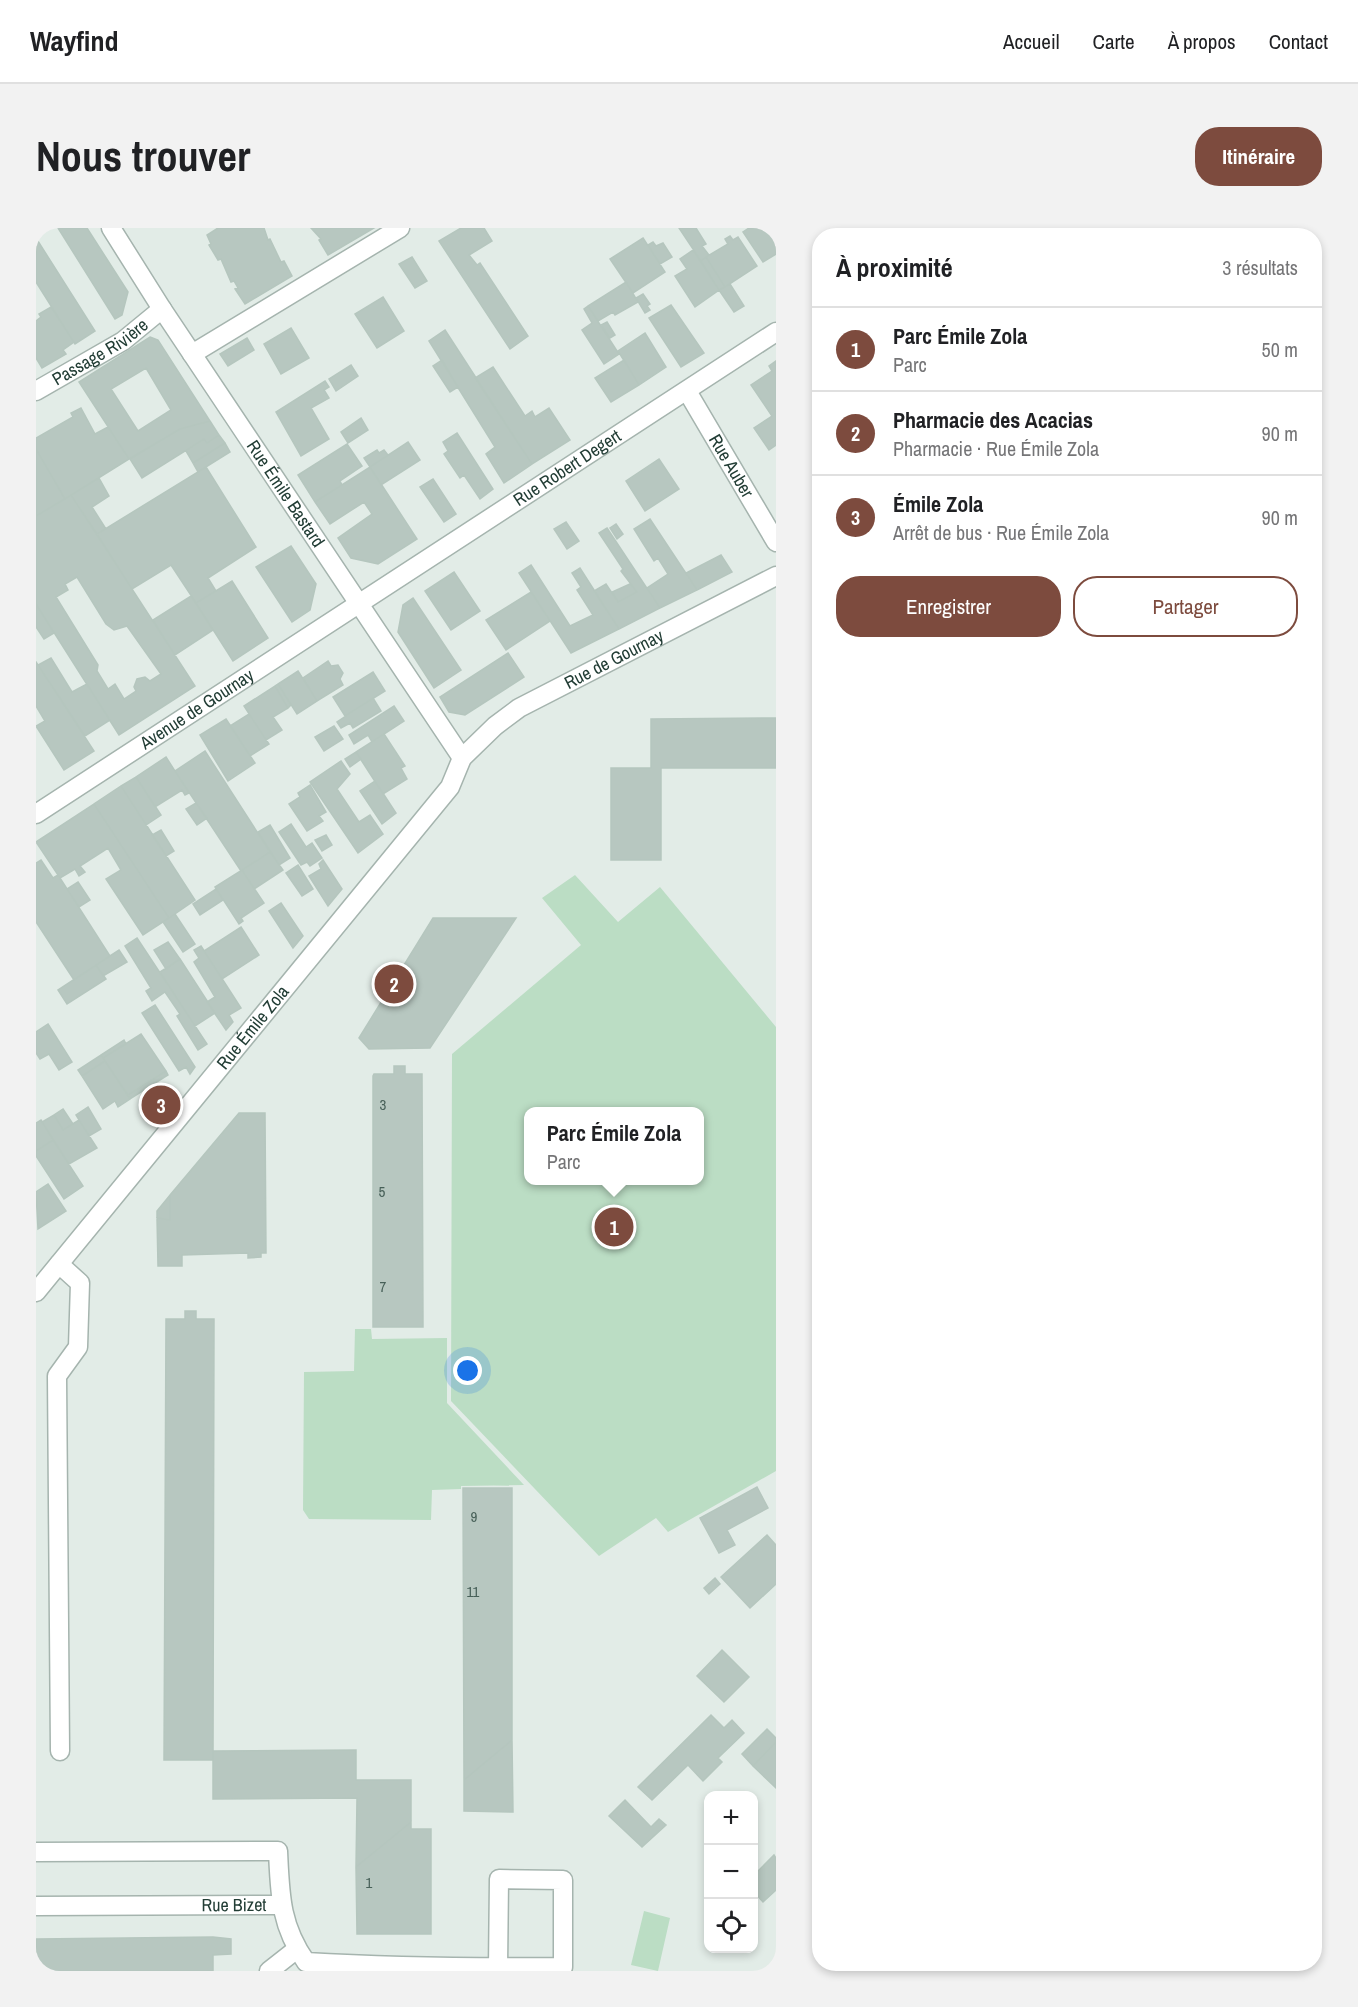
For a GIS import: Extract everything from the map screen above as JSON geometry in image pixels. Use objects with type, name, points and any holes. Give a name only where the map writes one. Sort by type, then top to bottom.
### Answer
[{"type":"street","name":"Rue Émile Bastard","points":[[111,228],[162,309],[462,758]]},
{"type":"street","points":[[192,354],[400,228]]},
{"type":"street","name":"Passage Rivière","points":[[36,391],[123,341],[162,309]]},
{"type":"street","name":"Rue Robert Degert","points":[[358,604],[776,332]]},
{"type":"street","name":"Rue Auber","points":[[687,391],[776,542]]},
{"type":"street","name":"Rue de Gournay","points":[[462,758],[495,726],[519,708],[776,576]]},
{"type":"street","name":"Avenue de Gournay","points":[[36,814],[358,604]]},
{"type":"street","name":"Rue Émile Zola","points":[[36,1292],[450,787],[462,758]]},
{"type":"street","points":[[59,1264],[80,1282],[78,1347],[57,1376],[60,1751]]},
{"type":"street","name":"Rue Bizet","points":[[36,1852],[278,1851],[280,1905],[36,1906]]},
{"type":"street","points":[[280,1905],[297,1949],[306,1962],[329,1967],[401,1969],[498,1968],[563,1967],[563,1880],[499,1879],[498,1968]]},
{"type":"street","points":[[269,1971],[297,1949]]},
{"type":"green space","points":[[575,875],[618,922],[660,887],[776,1027],[776,1471],[668,1532],[656,1518],[599,1556],[451,1401],[452,1054],[581,945],[542,898]]},
{"type":"green space","points":[[355,1329],[371,1329],[372,1339],[447,1338],[447,1403],[524,1485],[461,1486],[461,1489],[432,1490],[431,1520],[309,1519],[303,1510],[304,1372],[354,1371]]},
{"type":"green space","points":[[644,1911],[670,1918],[658,1971],[631,1965]]},
{"type":"building","points":[[58,228],[87,228],[128,292],[122,315],[115,319]]},
{"type":"building","points":[[218,228],[264,228],[268,240],[270,239],[281,262],[284,261],[292,276],[245,304],[235,289],[238,288],[234,281],[231,282],[221,259],[218,260],[209,245],[211,244],[207,235]]},
{"type":"building","points":[[311,228],[374,228],[328,255],[319,240],[321,239]]},
{"type":"building","points":[[461,228],[484,228],[492,241],[469,255],[477,265],[480,263],[528,336],[510,349],[439,241]]},
{"type":"building","points":[[679,228],[696,228],[706,244],[702,246],[709,255],[701,261]]},
{"type":"building","points":[[749,228],[776,228],[776,254],[763,262],[743,232]]},
{"type":"building","points":[[730,236],[733,240],[738,237],[757,266],[725,287],[706,257],[728,244],[725,239]]},
{"type":"building","points":[[36,238],[95,331],[75,344],[36,282]]},
{"type":"building","points":[[643,238],[665,272],[633,293],[610,259]]},
{"type":"building","points":[[653,242],[656,246],[663,243],[672,257],[660,264],[648,245]]},
{"type":"building","points":[[693,250],[719,290],[695,307],[675,276],[687,269],[680,259]]},
{"type":"building","points":[[412,257],[427,281],[415,288],[399,264]]},
{"type":"building","points":[[706,257],[725,287],[719,290],[701,261]]},
{"type":"building","points":[[626,282],[638,302],[615,315],[613,312],[598,321],[588,306]]},
{"type":"building","points":[[730,284],[744,306],[734,312],[719,290]]},
{"type":"building","points":[[643,294],[650,304],[647,306],[650,310],[645,313],[636,298]]},
{"type":"building","points":[[383,297],[404,331],[377,348],[355,314]]},
{"type":"building","points":[[671,305],[704,353],[681,367],[649,318]]},
{"type":"building","points":[[588,306],[619,354],[604,364],[582,330],[592,323],[584,309]]},
{"type":"building","points":[[51,307],[74,342],[63,350],[66,354],[42,368],[36,358],[36,321],[41,317],[39,314]]},
{"type":"building","points":[[607,322],[615,335],[610,338],[601,325]]},
{"type":"building","points":[[291,328],[309,358],[281,374],[264,344]]},
{"type":"building","points":[[445,330],[532,464],[504,483],[486,454],[495,447],[429,341]]},
{"type":"building","points":[[645,333],[666,367],[639,385],[618,351]]},
{"type":"building","points":[[150,337],[158,340],[210,421],[180,429],[129,459],[79,382]],"holes":[[[146,368],[171,410],[138,431],[111,389]]]},
{"type":"building","points":[[247,338],[254,350],[228,366],[220,354]]},
{"type":"building","points":[[442,360],[458,387],[450,392],[433,366]]},
{"type":"building","points":[[624,360],[639,385],[611,402],[595,378]]},
{"type":"building","points":[[776,361],[776,445],[769,450],[754,428],[772,416],[751,385],[772,371],[769,366]]},
{"type":"building","points":[[351,365],[358,376],[336,391],[329,379]]},
{"type":"building","points":[[493,367],[525,416],[532,411],[535,417],[549,408],[570,440],[532,464],[475,378]]},
{"type":"building","points":[[325,381],[329,387],[324,390],[329,398],[311,408],[329,439],[301,456],[276,412]]},
{"type":"building","points":[[81,408],[95,434],[108,427],[129,459],[65,499],[36,449],[36,438],[73,417],[71,413]]},
{"type":"building","points":[[361,418],[368,430],[348,443],[341,432]]},
{"type":"building","points":[[210,421],[219,435],[207,443],[204,439],[142,478],[130,459],[180,429]]},
{"type":"building","points":[[457,433],[493,489],[480,499],[464,475],[460,478],[444,454],[448,451],[443,442]]},
{"type":"building","points":[[219,435],[225,443],[193,463],[186,451],[204,439],[207,443]]},
{"type":"building","points":[[408,442],[420,460],[381,485],[370,467]]},
{"type":"building","points":[[225,443],[230,452],[198,472],[193,463]]},
{"type":"building","points":[[347,444],[362,466],[340,481],[342,485],[315,502],[298,475]]},
{"type":"building","points":[[36,449],[65,499],[36,516]]},
{"type":"building","points":[[377,450],[379,453],[384,450],[388,455],[370,467],[364,458]]},
{"type":"building","points":[[659,459],[679,489],[645,511],[626,481]]},
{"type":"building","points":[[206,467],[256,547],[208,578],[216,591],[196,603],[171,565],[132,589],[97,534]]},
{"type":"building","points":[[370,467],[417,539],[378,564],[351,558],[338,538],[372,514],[364,502],[330,524],[315,502]]},
{"type":"building","points":[[99,478],[109,496],[92,507],[106,529],[97,534],[71,495]]},
{"type":"building","points":[[433,479],[456,514],[444,522],[420,487]]},
{"type":"building","points":[[71,495],[195,686],[119,735],[36,604],[36,516]],"holes":[[[77,577],[106,624],[114,630],[127,626],[161,674],[150,681],[145,677],[137,679],[134,687],[136,691],[124,699],[115,684],[108,689],[97,671],[98,665],[56,597],[68,590],[65,584]]]},
{"type":"building","points":[[650,519],[697,590],[660,608],[647,588],[668,574],[658,558],[654,561],[634,529]]},
{"type":"building","points":[[566,522],[579,541],[567,549],[554,529]]},
{"type":"building","points":[[616,524],[623,534],[617,539],[610,528]]},
{"type":"building","points":[[607,528],[660,608],[619,629],[594,591],[606,584],[618,602],[637,592],[621,571],[623,569],[599,533]]},
{"type":"building","points":[[291,546],[316,584],[310,610],[292,622],[256,567]]},
{"type":"building","points":[[721,555],[732,572],[697,590],[686,573]]},
{"type":"building","points":[[531,565],[570,626],[593,615],[577,590],[581,587],[572,573],[580,568],[619,629],[571,653],[519,573]]},
{"type":"building","points":[[454,572],[480,611],[451,630],[425,591]]},
{"type":"building","points":[[232,581],[268,638],[233,661],[196,603]]},
{"type":"building","points":[[630,584],[637,592],[618,602],[612,592]]},
{"type":"building","points":[[531,592],[550,621],[506,650],[486,620]]},
{"type":"building","points":[[191,596],[213,630],[175,655],[153,620]]},
{"type":"building","points":[[413,598],[461,670],[434,688],[398,632],[403,605]]},
{"type":"building","points":[[36,604],[54,633],[44,639],[36,627]]},
{"type":"building","points":[[508,653],[524,677],[465,715],[449,712],[440,697]]},
{"type":"building","points":[[51,658],[72,692],[87,684],[110,720],[85,736],[38,665]]},
{"type":"building","points":[[328,661],[331,666],[338,665],[343,673],[340,679],[343,685],[317,701],[303,678]]},
{"type":"building","points":[[36,662],[94,751],[64,770],[36,726],[45,721],[36,706]]},
{"type":"building","points":[[298,671],[317,701],[297,714],[278,684]]},
{"type":"building","points":[[373,672],[385,691],[345,716],[333,697]]},
{"type":"building","points":[[278,684],[291,705],[288,708],[275,686]]},
{"type":"building","points":[[275,686],[288,708],[273,717],[282,730],[266,740],[244,706]]},
{"type":"building","points":[[373,698],[381,711],[353,728],[350,723],[341,728],[337,722]]},
{"type":"building","points":[[394,706],[404,721],[372,742],[368,735],[354,744],[349,735]]},
{"type":"building","points":[[249,714],[269,744],[250,756],[230,726]]},
{"type":"building","points":[[776,718],[776,768],[661,768],[661,860],[611,860],[611,768],[651,768],[651,719]]},
{"type":"building","points":[[226,719],[255,763],[228,781],[200,735]]},
{"type":"building","points":[[334,726],[343,739],[324,751],[315,737]]},
{"type":"building","points":[[384,734],[405,766],[401,768],[407,779],[383,794],[356,752]]},
{"type":"building","points":[[205,751],[270,852],[241,871],[175,771]]},
{"type":"building","points":[[356,752],[361,759],[350,767],[345,759]]},
{"type":"building","points":[[166,757],[189,793],[185,795],[182,790],[155,807],[136,777]]},
{"type":"building","points":[[341,761],[350,774],[337,789],[359,822],[370,815],[383,834],[358,853],[310,782]]},
{"type":"building","points":[[136,777],[161,815],[146,825],[121,786]]},
{"type":"building","points":[[375,781],[396,813],[382,824],[360,791]]},
{"type":"building","points":[[310,785],[326,812],[319,816],[323,821],[307,831],[289,804],[300,797],[298,793]]},
{"type":"building","points":[[121,786],[195,900],[169,918],[94,804]]},
{"type":"building","points":[[196,803],[207,818],[197,825],[186,809]]},
{"type":"building","points":[[94,804],[169,918],[143,935],[106,879],[121,870],[108,848],[80,866],[85,872],[79,876],[75,869],[60,878],[36,842]]},
{"type":"building","points":[[291,824],[306,847],[312,843],[322,858],[310,866],[307,862],[301,865],[279,832]]},
{"type":"building","points":[[270,825],[290,858],[279,865],[258,832]]},
{"type":"building","points":[[161,830],[174,851],[166,856],[152,835]]},
{"type":"building","points":[[326,835],[332,845],[322,851],[315,840]]},
{"type":"building","points":[[270,852],[283,870],[254,889],[242,870]]},
{"type":"building","points":[[41,860],[53,878],[58,875],[110,956],[74,980],[36,922],[36,863]]},
{"type":"building","points":[[323,860],[342,889],[328,906],[309,876],[321,869],[319,864]]},
{"type":"building","points":[[298,865],[313,889],[302,896],[286,873]]},
{"type":"building","points":[[242,870],[264,903],[241,918],[243,921],[239,924],[215,887]]},
{"type":"building","points":[[78,882],[90,900],[79,907],[67,889]]},
{"type":"building","points":[[216,889],[223,900],[200,915],[193,904]]},
{"type":"building","points":[[281,903],[303,936],[293,948],[269,911]]},
{"type":"building","points":[[175,914],[195,944],[183,952],[163,922]]},
{"type":"building","points":[[433,918],[516,918],[430,1048],[369,1049],[359,1038]]},
{"type":"building","points":[[241,927],[259,955],[222,979],[204,951]]},
{"type":"building","points":[[137,938],[207,1044],[198,1050],[177,1016],[180,1014],[165,992],[152,1001],[146,991],[151,988],[125,946]]},
{"type":"building","points":[[168,942],[180,959],[166,969],[154,950]]},
{"type":"building","points":[[201,946],[241,1008],[229,1015],[233,1022],[226,1030],[207,1002],[215,997],[194,962],[199,958],[194,950]]},
{"type":"building","points":[[119,950],[127,962],[103,976],[96,965]]},
{"type":"building","points":[[180,959],[215,1013],[195,1026],[160,972]]},
{"type":"building","points":[[96,965],[106,979],[67,1004],[58,990]]},
{"type":"building","points":[[155,1005],[195,1067],[190,1074],[186,1067],[179,1071],[142,1013]]},
{"type":"building","points":[[48,1024],[72,1062],[59,1070],[49,1054],[40,1059],[36,1053],[36,1032]]},
{"type":"building","points":[[141,1034],[166,1071],[128,1095],[103,1058]]},
{"type":"building","points":[[124,1040],[126,1044],[103,1058],[101,1055]]},
{"type":"building","points":[[101,1055],[105,1061],[82,1076],[78,1070]]},
{"type":"building","points":[[105,1061],[130,1099],[118,1107],[115,1101],[103,1109],[82,1076]]},
{"type":"building","points":[[394,1066],[405,1066],[405,1074],[422,1074],[423,1327],[373,1327],[373,1076],[374,1074],[394,1074]]},
{"type":"building","points":[[166,1071],[168,1075],[130,1099],[128,1095]]},
{"type":"building","points":[[88,1107],[101,1129],[89,1136],[76,1115]]},
{"type":"building","points":[[63,1109],[73,1124],[63,1130],[54,1115]]},
{"type":"building","points":[[239,1113],[265,1113],[266,1253],[261,1253],[261,1257],[248,1258],[248,1253],[182,1255],[182,1266],[158,1266],[157,1218],[170,1220],[170,1195]]},
{"type":"building","points":[[54,1115],[63,1130],[79,1120],[97,1148],[69,1164],[42,1122]]},
{"type":"building","points":[[41,1120],[53,1140],[36,1151],[36,1123]]},
{"type":"building","points":[[53,1140],[83,1186],[64,1199],[36,1156],[36,1151]]},
{"type":"building","points":[[48,1184],[66,1211],[38,1229],[36,1192]]},
{"type":"building","points":[[170,1195],[170,1220],[157,1218],[157,1211]]},
{"type":"building","points":[[185,1311],[196,1311],[196,1319],[214,1319],[213,1760],[164,1760],[166,1319],[185,1319]]},
{"type":"building","points":[[757,1487],[768,1508],[727,1530],[735,1545],[719,1553],[700,1518]]},
{"type":"building","points":[[463,1488],[512,1488],[512,1740],[464,1780]]},
{"type":"building","points":[[767,1535],[776,1545],[776,1584],[750,1608],[721,1577]]},
{"type":"building","points":[[715,1578],[720,1584],[709,1594],[704,1588]]},
{"type":"building","points":[[722,1650],[749,1677],[724,1702],[697,1676]]},
{"type":"building","points":[[711,1715],[724,1728],[732,1720],[744,1733],[718,1758],[722,1762],[703,1781],[688,1765],[652,1800],[638,1787]]},
{"type":"building","points":[[767,1729],[776,1738],[776,1742],[753,1766],[742,1754]]},
{"type":"building","points":[[512,1740],[513,1812],[464,1811],[464,1780]]},
{"type":"building","points":[[776,1742],[776,1788],[753,1766]]},
{"type":"building","points":[[356,1750],[356,1780],[411,1780],[411,1822],[356,1867],[357,1798],[213,1799],[213,1751]]},
{"type":"building","points":[[625,1800],[651,1827],[659,1819],[666,1825],[642,1847],[609,1816]]},
{"type":"building","points":[[411,1822],[411,1829],[431,1829],[431,1934],[357,1934],[356,1867]]},
{"type":"building","points":[[774,1855],[776,1858],[776,1890],[763,1902],[758,1896],[758,1871]]},
{"type":"building","points":[[213,1937],[231,1939],[231,1954],[213,1955],[213,1971],[36,1971],[36,1939]]},
{"type":"place","name":"Pharmacie des Acacias","points":[[394,984]]},
{"type":"place","name":"Émile Zola","points":[[161,1105]]},
{"type":"place","name":"Parc Émile Zola","points":[[614,1227]]}]
